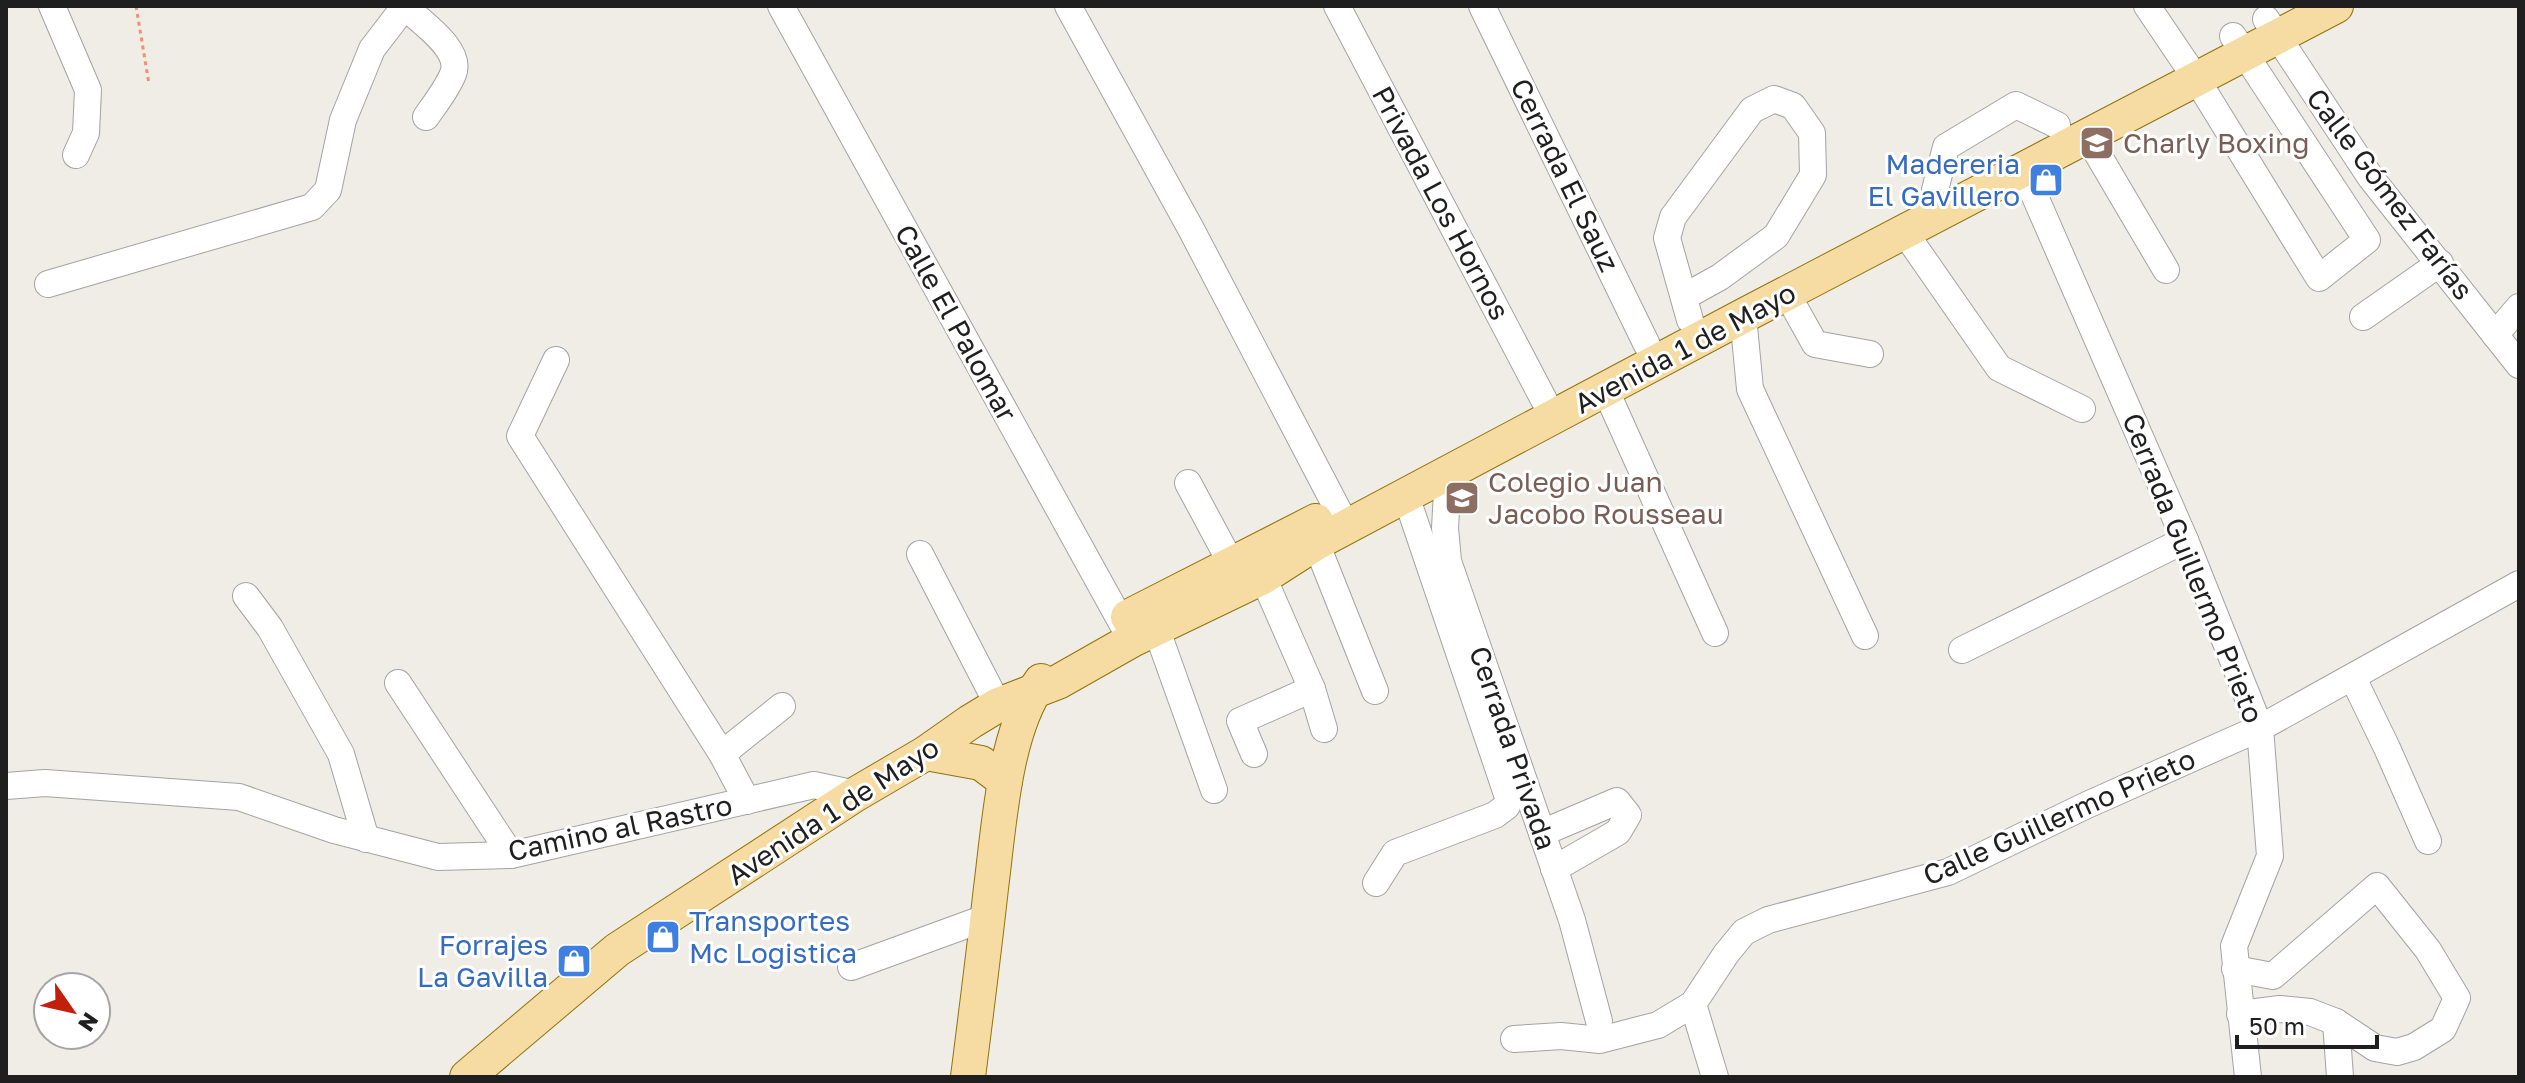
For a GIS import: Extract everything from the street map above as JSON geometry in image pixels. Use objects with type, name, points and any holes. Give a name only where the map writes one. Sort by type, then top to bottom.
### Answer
[{"type":"main road","name":"Avenida 1 de Mayo","points":[[1136,630],[1231,563],[1338,510],[1647,345],[1687,308],[1935,190],[2072,131],[2239,46],[2278,21],[2336,6]]},
{"type":"main road","name":"Avenida 1 de Mayo","points":[[486,1071],[617,950],[984,714],[1034,690],[1052,665],[1263,577],[1316,543],[2023,169],[2072,131]]},
{"type":"main road","points":[[968,1077],[1009,765],[1034,690]]},
{"type":"main road","points":[[984,714],[998,733],[1009,765]]},
{"type":"main road","points":[[926,753],[1009,765]]},
{"type":"street","points":[[52,6],[88,90],[86,133],[76,155]]},
{"type":"street","points":[[48,284],[312,207],[328,190],[343,120],[372,49],[405,6],[455,58],[454,73],[426,117]]},
{"type":"street","name":"Calle El Palomar","points":[[781,6],[1136,630],[1214,790]]},
{"type":"street","points":[[1068,6],[1191,229],[1338,510]]},
{"type":"street","name":"Privada Los Hornos","points":[[1337,6],[1544,400]]},
{"type":"street","name":"Cerrada El Sauz","points":[[1482,6],[1647,345]]},
{"type":"street","points":[[2147,6],[2319,278],[2367,240],[2239,46]]},
{"type":"street","name":"Calle Gómez Farías","points":[[2278,21],[2371,178],[2519,365]]},
{"type":"street","points":[[1774,99],[1793,106],[1812,133],[1813,175],[1776,236],[1720,277],[1687,308],[1667,238],[1673,217],[1752,110],[1774,99]]},
{"type":"street","points":[[2072,131],[2166,270]]},
{"type":"street","name":"Cerrada Guillermo Prieto","points":[[2023,169],[2185,540],[2260,728],[2270,856],[2234,946],[2248,1077]]},
{"type":"street","points":[[1905,233],[1999,368],[2082,409]]},
{"type":"street","points":[[2363,317],[2440,263]]},
{"type":"street","points":[[1787,294],[1815,344],[1870,354]]},
{"type":"street","points":[[2495,335],[2519,307]]},
{"type":"street","points":[[1743,316],[1750,389],[1865,636]]},
{"type":"street","points":[[556,360],[520,436],[722,754],[747,801]]},
{"type":"street","points":[[1606,391],[1715,633]]},
{"type":"street","name":"Cerrada Privada","points":[[1448,474],[1445,528],[1448,561],[1572,920],[1599,1021]]},
{"type":"street","points":[[1188,483],[1231,563]]},
{"type":"street","points":[[1376,883],[1395,853],[1495,815],[1507,806],[1509,800],[1406,496]]},
{"type":"street","points":[[1962,650],[2185,540]]},
{"type":"street","points":[[1316,543],[1375,691]]},
{"type":"street","points":[[920,554],[984,714]]},
{"type":"street","points":[[1263,577],[1312,689],[1324,729]]},
{"type":"street","name":"Calle Guillermo Prieto","points":[[1514,1039],[1561,1036],[1600,1040],[1658,1025],[1693,1004],[1744,932],[1768,920],[1948,872],[2087,805],[2260,728],[2519,584]]},
{"type":"street","points":[[246,596],[270,628],[341,754],[366,839]]},
{"type":"street","points":[[2353,678],[2428,841]]},
{"type":"street","points":[[398,683],[511,855]]},
{"type":"street","points":[[1254,754],[1240,721],[1312,689]]},
{"type":"street","points":[[722,754],[782,706]]},
{"type":"street","name":"Camino al Rastro","points":[[6,786],[45,783],[239,797],[334,830],[438,857],[511,855],[814,785],[856,794]]},
{"type":"street","points":[[1542,833],[1617,801],[1628,815],[1618,832],[1554,869]]},
{"type":"street","points":[[2235,969],[2273,976],[2377,886],[2428,950],[2457,998],[2443,1029],[2414,1047],[2397,1052],[2375,1048],[2336,1022],[2310,1012],[2280,1009],[2240,1014]]},
{"type":"street","points":[[851,967],[988,917]]},
{"type":"street","points":[[1693,1004],[1715,1077]]},
{"type":"street","points":[[2336,1022],[2340,1077]]},
{"type":"path","points":[[136,7],[149,84]]},
{"type":"place","name":"Charly Boxing","points":[[2097,143]]},
{"type":"place","name":"Madereria El Gavillero","points":[[2046,180]]},
{"type":"place","name":"Colegio Juan Jacobo Rousseau","points":[[1462,498]]},
{"type":"place","name":"Transportes Mc Logistica","points":[[663,937]]},
{"type":"place","name":"Forrajes La Gavilla","points":[[574,961]]}]
